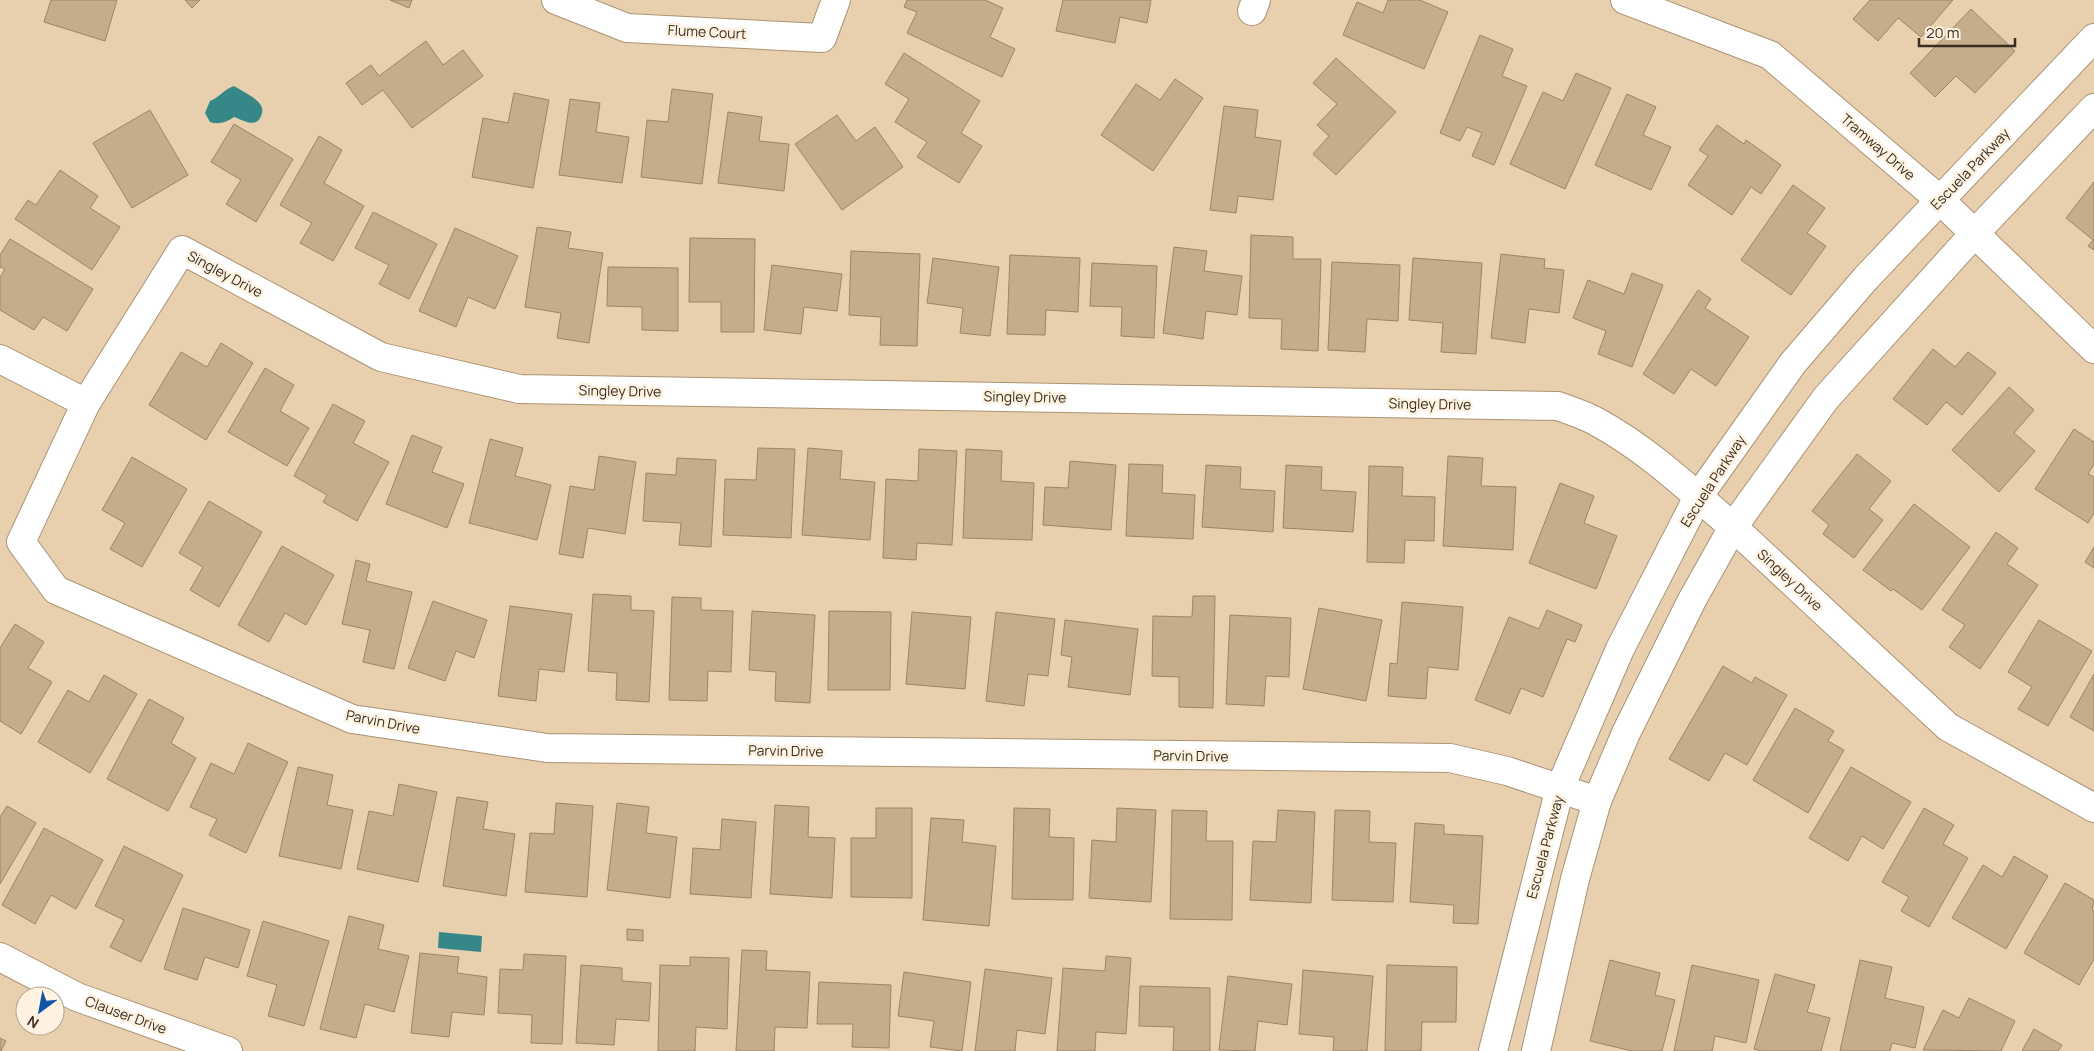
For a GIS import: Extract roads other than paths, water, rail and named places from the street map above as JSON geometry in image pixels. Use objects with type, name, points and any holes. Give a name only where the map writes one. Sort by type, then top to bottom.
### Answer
[{"type":"street","name":"Flume Court","points":[[556,0],[627,28],[822,38],[836,0]]},
{"type":"street","name":"Tramway Drive","points":[[1625,0],[1770,55],[1940,200],[2094,349]]},
{"type":"street","name":"Escuela Parkway","points":[[1492,1051],[1560,788],[1620,648],[1698,497],[1793,362],[1866,278],[2094,38]]},
{"type":"street","points":[[1536,1051],[1575,880],[1597,801],[1626,733],[1692,600],[1733,527],[1826,398],[1974,234],[2094,108]]},
{"type":"street","name":"Singley Drive","points":[[21,542],[86,404],[182,250],[380,357],[519,389],[1558,406],[1596,421],[1632,444],[1698,497],[1733,527],[1948,727],[2094,808]]},
{"type":"street","points":[[0,359],[86,404]]},
{"type":"street","name":"Parvin Drive","points":[[21,542],[56,590],[352,719],[547,748],[1450,758],[1507,771],[1597,801]]},
{"type":"street","name":"Clauser Drive","points":[[0,957],[77,997],[228,1051]]},
{"type":"water","points":[[234,86],[258,101],[262,107],[262,114],[259,120],[249,123],[234,117],[222,122],[210,122],[205,113],[210,101]]},
{"type":"water","points":[[439,932],[482,936],[481,952],[438,948]]}]
